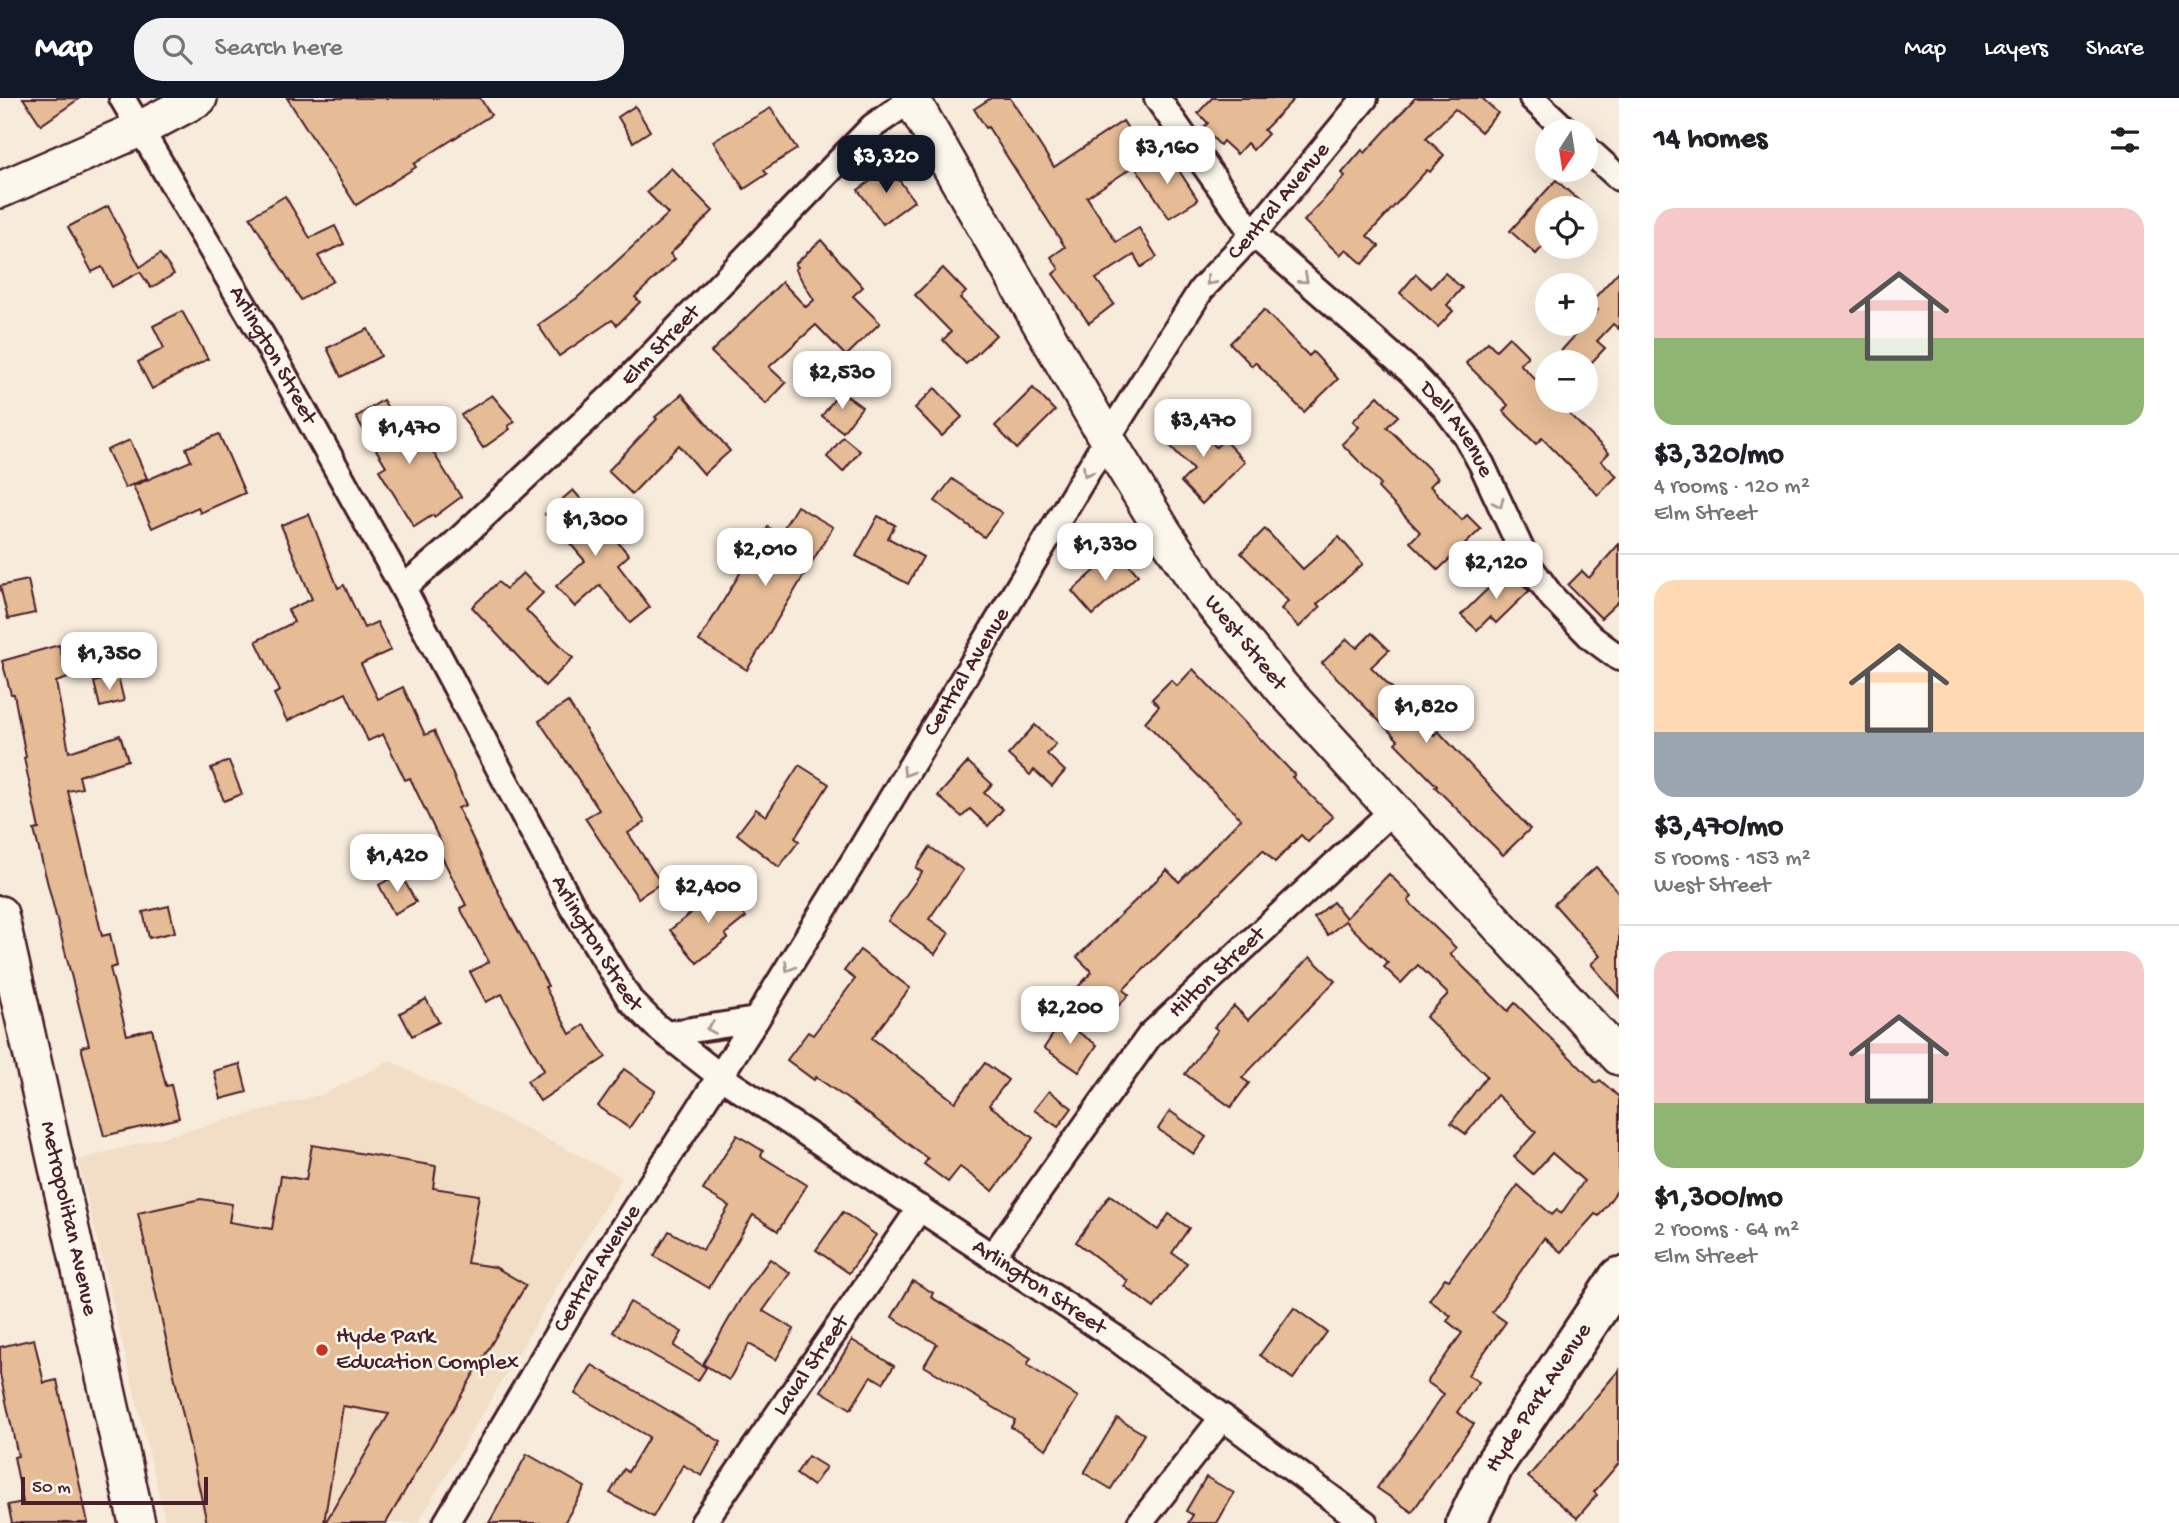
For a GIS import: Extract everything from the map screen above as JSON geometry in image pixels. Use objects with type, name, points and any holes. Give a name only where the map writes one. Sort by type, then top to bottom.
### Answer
[{"type":"main road","points":[[0,190],[142,128],[199,98]]},
{"type":"main road","name":"West Street","points":[[912,98],[1107,439],[1205,594],[1283,689],[1392,811],[1619,1057]]},
{"type":"main road","name":"Metropolitan Avenue","points":[[0,914],[137,1523]]},
{"type":"main road","name":"Hyde Park Avenue","points":[[1466,1523],[1494,1465],[1619,1277]]},
{"type":"street","name":"Arlington Street","points":[[122,98],[267,344],[402,587],[572,906],[629,1000],[666,1034],[721,1077],[1117,1339],[1365,1523]]},
{"type":"street","name":"Elm Street","points":[[402,587],[451,547],[619,388],[873,126],[912,98]]},
{"type":"street","name":"Dell Avenue","points":[[1157,98],[1253,234],[1411,372],[1446,409],[1466,436],[1482,465],[1528,564],[1552,597],[1592,638],[1619,658]]},
{"type":"street","name":"Central Avenue","points":[[446,1523],[589,1280],[721,1077],[859,854],[1107,439],[1201,290],[1253,234],[1365,98]]},
{"type":"street","points":[[1532,98],[1554,119]]},
{"type":"street","points":[[1598,159],[1619,178]]},
{"type":"street","name":"Hilton Street","points":[[992,1257],[1150,1035],[1392,811]]},
{"type":"street","points":[[666,1034],[756,1020]]},
{"type":"street","name":"Laval Street","points":[[703,1523],[920,1208]]},
{"type":"street","points":[[1139,1523],[1223,1417]]},
{"type":"shaded area","name":"Hyde Park Education Complex","points":[[390,1061],[622,1177],[418,1523],[166,1523],[78,1160],[324,1094]]},
{"type":"building","points":[[23,98],[80,98],[41,125]]},
{"type":"building","points":[[287,98],[480,98],[491,115],[356,205]]},
{"type":"building","points":[[991,98],[1010,98],[1054,167],[1123,121],[1147,158],[1087,197],[1116,242],[1139,228],[1157,257],[1141,267],[1134,255],[1096,279],[1114,304],[1089,323],[1053,274],[1059,269],[1051,257],[1065,247],[974,109]]},
{"type":"building","points":[[1212,98],[1295,98],[1264,130],[1268,134],[1253,150],[1247,143],[1237,154],[1223,141],[1220,145],[1203,128],[1208,123],[1198,113]]},
{"type":"building","points":[[1415,98],[1482,98],[1498,113],[1481,132],[1455,109],[1426,138],[1444,155],[1367,236],[1379,246],[1363,264],[1346,249],[1340,255],[1304,221],[1345,176],[1342,173],[1362,150],[1365,153]]},
{"type":"building","points":[[635,106],[650,131],[633,142],[618,117]]},
{"type":"building","points":[[771,108],[797,149],[764,170],[767,174],[744,189],[713,141]]},
{"type":"building","points":[[1153,154],[1165,173],[1176,166],[1198,200],[1169,218],[1135,166]]},
{"type":"building","points":[[890,167],[914,201],[883,224],[858,190]]},
{"type":"building","points":[[671,168],[713,211],[670,254],[675,259],[635,297],[640,302],[617,325],[612,320],[559,356],[538,325],[577,298],[668,214],[647,192]]},
{"type":"building","points":[[1554,182],[1558,182],[1574,196],[1542,196]]},
{"type":"building","points":[[285,196],[310,238],[335,226],[344,244],[318,256],[333,281],[301,300],[250,217]]},
{"type":"building","points":[[1535,203],[1535,253],[1510,231]]},
{"type":"building","points":[[108,206],[140,267],[160,254],[174,274],[151,288],[140,272],[112,287],[102,267],[92,272],[68,227]]},
{"type":"building","points":[[821,240],[863,287],[853,296],[880,323],[846,356],[816,325],[769,367],[786,383],[766,404],[711,352],[782,282],[806,307],[814,300],[795,269],[798,267],[795,264]]},
{"type":"building","points":[[943,268],[966,292],[960,298],[996,335],[966,364],[943,340],[951,332],[915,295]]},
{"type":"building","points":[[1619,271],[1619,329],[1613,324],[1597,341],[1605,348],[1598,356],[1598,350],[1562,350],[1575,336],[1598,336],[1598,294]]},
{"type":"building","points":[[1445,273],[1462,288],[1447,305],[1453,311],[1438,327],[1400,293],[1416,274],[1431,288]]},
{"type":"building","points":[[1264,310],[1309,356],[1313,352],[1338,379],[1304,412],[1255,362],[1252,366],[1230,343]]},
{"type":"building","points":[[182,311],[208,359],[152,389],[138,362],[164,348],[153,326]]},
{"type":"building","points":[[368,329],[381,356],[341,377],[327,348]]},
{"type":"building","points":[[1509,337],[1528,356],[1520,364],[1535,379],[1535,413],[1568,413],[1609,453],[1601,461],[1617,476],[1598,495],[1542,438],[1536,444],[1503,411],[1508,405],[1466,363],[1488,342],[1496,350]]},
{"type":"building","points":[[935,388],[962,417],[942,436],[915,408]]},
{"type":"building","points":[[1033,388],[1055,411],[1017,449],[995,426]]},
{"type":"building","points":[[840,391],[862,407],[843,432],[822,416]]},
{"type":"building","points":[[682,394],[730,451],[704,474],[679,445],[632,494],[608,471],[657,419],[655,417]]},
{"type":"building","points":[[492,395],[515,422],[508,426],[510,429],[483,448],[461,415]]},
{"type":"building","points":[[1378,396],[1398,416],[1387,427],[1438,478],[1430,486],[1462,520],[1467,515],[1481,529],[1438,570],[1410,542],[1420,532],[1378,488],[1381,484],[1342,444],[1359,427],[1353,421]]},
{"type":"building","points":[[383,400],[405,436],[418,428],[461,497],[434,517],[433,515],[414,527],[379,470],[386,466],[356,417]]},
{"type":"building","points":[[1186,415],[1216,447],[1224,440],[1245,462],[1202,504],[1181,482],[1193,470],[1163,438]]},
{"type":"building","points":[[219,434],[245,493],[200,513],[198,507],[152,528],[133,486],[191,461],[186,448]]},
{"type":"building","points":[[843,437],[860,451],[843,472],[827,457]]},
{"type":"building","points":[[130,440],[147,478],[125,488],[107,450]]},
{"type":"building","points":[[952,479],[1002,513],[984,537],[935,501]]},
{"type":"building","points":[[573,490],[629,555],[618,565],[650,607],[630,623],[600,585],[575,607],[556,586],[585,561],[545,514]]},
{"type":"building","points":[[797,506],[833,527],[747,670],[699,641],[768,527],[780,534]]},
{"type":"building","points":[[309,514],[338,588],[344,585],[364,628],[377,622],[391,650],[361,664],[378,699],[403,687],[425,735],[434,731],[466,805],[458,808],[510,916],[548,986],[545,987],[570,1034],[584,1025],[606,1057],[540,1101],[527,1081],[544,1070],[502,994],[486,1002],[470,972],[489,962],[460,908],[466,905],[437,847],[442,845],[410,778],[405,780],[383,734],[368,741],[346,693],[287,721],[274,694],[280,691],[256,641],[294,622],[288,610],[312,599],[281,525]]},
{"type":"building","points":[[878,516],[895,525],[888,538],[923,557],[908,584],[856,556]]},
{"type":"building","points":[[1265,529],[1303,569],[1339,537],[1363,564],[1317,604],[1320,607],[1299,627],[1281,609],[1288,601],[1241,553]]},
{"type":"building","points":[[1619,544],[1619,601],[1601,618],[1568,585],[1582,571],[1589,578]]},
{"type":"building","points":[[1117,551],[1138,575],[1093,615],[1072,591]]},
{"type":"building","points":[[1508,569],[1529,591],[1496,623],[1490,617],[1477,630],[1461,615]]},
{"type":"building","points":[[523,573],[543,593],[526,610],[573,658],[545,686],[472,607],[498,582],[506,589]]},
{"type":"building","points":[[28,580],[35,613],[8,619],[0,586]]},
{"type":"building","points":[[1372,633],[1389,650],[1371,667],[1408,704],[1406,707],[1434,735],[1438,731],[1530,829],[1503,855],[1435,787],[1437,786],[1395,743],[1398,740],[1322,663],[1347,639],[1357,648]]},
{"type":"building","points":[[59,645],[68,678],[56,682],[69,752],[120,735],[128,760],[79,776],[82,788],[68,791],[102,936],[110,934],[117,966],[110,968],[127,1035],[152,1029],[166,1086],[171,1085],[179,1118],[104,1136],[81,1047],[89,1045],[34,830],[39,829],[14,694],[11,694],[2,661]]},
{"type":"building","points":[[1193,669],[1295,775],[1292,777],[1333,817],[1308,842],[1301,835],[1275,862],[1263,850],[1123,990],[1129,995],[1107,1017],[1077,988],[1092,972],[1077,957],[1167,870],[1179,882],[1241,819],[1145,722],[1159,706],[1152,699],[1171,680],[1177,686]]},
{"type":"building","points":[[118,676],[124,701],[100,707],[94,682]]},
{"type":"building","points":[[568,702],[645,822],[628,833],[661,883],[638,898],[585,818],[599,810],[539,721]]},
{"type":"building","points":[[1035,725],[1056,744],[1047,754],[1065,771],[1052,786],[1034,770],[1030,775],[1008,755]]},
{"type":"building","points":[[229,761],[242,794],[224,801],[211,768]]},
{"type":"building","points":[[968,762],[992,784],[984,793],[1003,809],[988,826],[970,809],[962,817],[938,796]]},
{"type":"building","points":[[799,765],[829,784],[795,838],[799,841],[779,867],[737,834],[756,809],[766,816]]},
{"type":"building","points":[[930,847],[963,870],[929,919],[949,933],[935,954],[888,921],[922,872],[916,868]]},
{"type":"building","points":[[1596,867],[1619,893],[1619,997],[1591,964],[1600,956],[1554,904]]},
{"type":"building","points":[[400,873],[416,902],[394,914],[379,885]]},
{"type":"building","points":[[1389,874],[1412,897],[1408,901],[1456,948],[1450,954],[1508,1011],[1515,1003],[1596,1083],[1600,1080],[1619,1097],[1619,1188],[1599,1216],[1595,1214],[1561,1252],[1544,1238],[1492,1312],[1506,1322],[1468,1375],[1479,1382],[1457,1412],[1474,1424],[1412,1512],[1377,1488],[1444,1394],[1427,1382],[1462,1333],[1447,1321],[1451,1316],[1429,1300],[1445,1278],[1449,1280],[1518,1185],[1552,1215],[1557,1210],[1561,1214],[1584,1181],[1552,1153],[1533,1174],[1514,1157],[1536,1132],[1497,1095],[1466,1134],[1451,1123],[1487,1076],[1426,1017],[1448,994],[1418,965],[1401,983],[1384,967],[1388,963],[1345,921],[1328,935],[1314,918],[1333,902],[1346,918]]},
{"type":"building","points":[[723,888],[746,917],[725,934],[728,938],[697,963],[670,930]]},
{"type":"building","points":[[169,906],[175,932],[149,938],[143,912]]},
{"type":"building","points":[[860,950],[910,988],[872,1038],[955,1102],[985,1063],[1008,1080],[989,1105],[1033,1138],[993,1191],[960,1167],[948,1182],[924,1164],[928,1159],[870,1115],[787,1060],[808,1032],[813,1035],[855,979],[844,971]]},
{"type":"building","points":[[1310,957],[1335,981],[1242,1078],[1249,1083],[1231,1107],[1185,1074],[1218,1030],[1214,1027],[1234,1006],[1248,1020]]},
{"type":"building","points":[[426,999],[439,1022],[412,1036],[400,1013]]},
{"type":"building","points":[[1062,1021],[1097,1045],[1079,1072],[1044,1048]]},
{"type":"building","points":[[240,1064],[247,1092],[221,1099],[214,1071]]},
{"type":"building","points":[[624,1069],[655,1091],[629,1128],[598,1106]]},
{"type":"building","points":[[1049,1091],[1072,1108],[1058,1127],[1034,1110]]},
{"type":"building","points":[[1170,1111],[1206,1137],[1194,1154],[1158,1129]]},
{"type":"building","points":[[737,1135],[763,1151],[761,1156],[807,1185],[778,1231],[753,1215],[709,1288],[654,1256],[669,1231],[703,1250],[729,1206],[703,1190]]},
{"type":"building","points":[[312,1145],[436,1166],[433,1188],[479,1195],[467,1263],[495,1267],[526,1285],[386,1523],[325,1523],[389,1414],[343,1406],[324,1523],[207,1523],[138,1213],[201,1199],[232,1204],[229,1222],[272,1229],[281,1176],[306,1180]]},
{"type":"building","points":[[1110,1195],[1158,1230],[1169,1214],[1189,1228],[1172,1253],[1187,1263],[1154,1308],[1124,1286],[1128,1281],[1076,1242]]},
{"type":"building","points":[[843,1212],[876,1235],[849,1273],[816,1250]]},
{"type":"building","points":[[770,1259],[790,1273],[763,1311],[794,1329],[776,1360],[749,1344],[729,1380],[703,1364],[741,1298]]},
{"type":"building","points":[[913,1281],[933,1293],[931,1297],[1031,1358],[1027,1365],[1078,1397],[1046,1449],[1011,1427],[1015,1420],[924,1366],[937,1344],[892,1317]]},
{"type":"building","points":[[630,1302],[682,1332],[674,1346],[706,1368],[698,1381],[613,1332]]},
{"type":"building","points":[[1294,1308],[1327,1332],[1293,1379],[1260,1355]]},
{"type":"building","points":[[34,1339],[44,1383],[57,1380],[88,1523],[12,1523],[8,1505],[23,1502],[14,1457],[18,1456],[0,1374],[0,1347]]},
{"type":"building","points":[[852,1340],[894,1366],[883,1383],[871,1376],[851,1409],[821,1391]]},
{"type":"building","points":[[592,1365],[721,1442],[702,1476],[683,1465],[653,1517],[610,1493],[624,1469],[628,1472],[649,1437],[575,1394]]},
{"type":"building","points":[[1619,1370],[1619,1463],[1594,1492],[1597,1495],[1577,1518],[1528,1477]]},
{"type":"building","points":[[1117,1418],[1144,1434],[1111,1489],[1084,1473]]},
{"type":"building","points":[[527,1454],[585,1487],[564,1523],[489,1523]]},
{"type":"building","points":[[808,1456],[826,1467],[813,1486],[796,1474]]},
{"type":"building","points":[[1206,1477],[1234,1493],[1217,1523],[1188,1523],[1193,1515],[1186,1511]]},
{"type":"place","name":"Hyde Park Education Complex","points":[[322,1350]]}]
